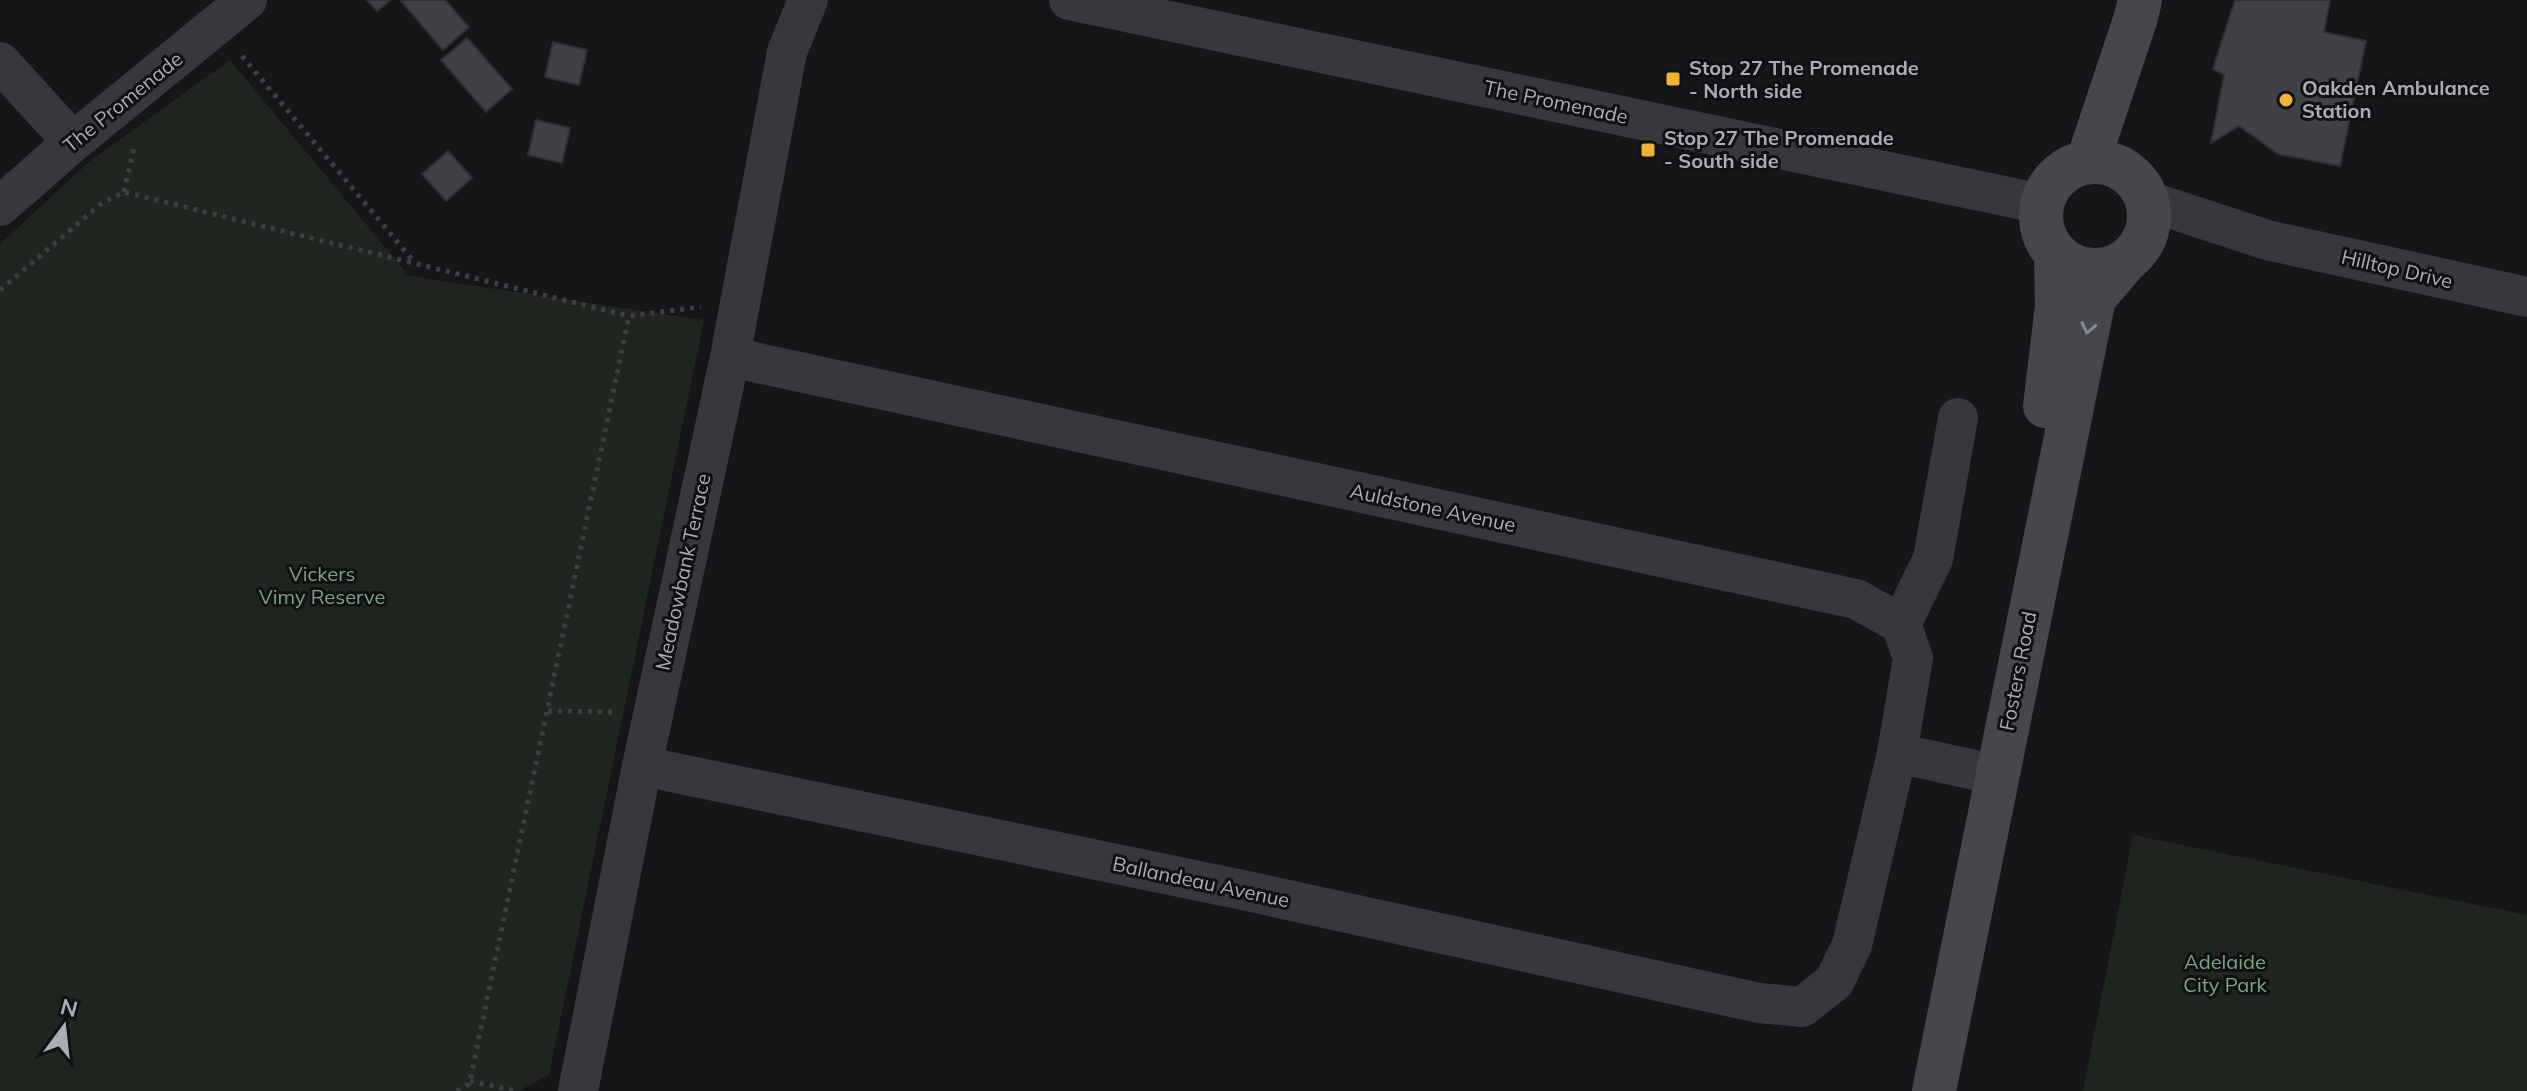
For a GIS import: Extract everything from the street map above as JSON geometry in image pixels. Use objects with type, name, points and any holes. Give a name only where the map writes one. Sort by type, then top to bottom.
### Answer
[{"type":"main road","name":"Fosters Road","points":[[1908,1091],[2094,298],[2128,205],[2138,8]]},
{"type":"main road","points":[[2061,173],[2128,205],[2107,268],[2086,269],[2056,254],[2045,238],[2041,221],[2042,204],[2048,188],[2061,173]]},
{"type":"main road","name":"Fosters Road","points":[[1934,1091],[2044,417],[2057,306],[2056,254]]},
{"type":"street","name":"The Promenade","points":[[0,206],[247,0]]},
{"type":"street","name":"Meadowbank Terrace","points":[[785,0],[787,52]]},
{"type":"street","name":"Meadowbank Terrace","points":[[578,1091],[642,766],[730,357],[787,52],[808,0]]},
{"type":"street","name":"The Promenade","points":[[1069,0],[2042,204]]},
{"type":"street","points":[[0,62],[73,142]]},
{"type":"street","name":"Hilltop Drive","points":[[2128,205],[2267,240],[2527,297]]},
{"type":"street","name":"Auldstone Avenue","points":[[730,357],[1856,599],[1901,624]]},
{"type":"street","points":[[1958,418],[1933,559],[1901,624],[1913,658],[1897,753],[1985,771]]},
{"type":"street","name":"Ballandeau Avenue","points":[[642,766],[1252,892],[1759,1003],[1802,1007],[1834,982],[1852,945],[1897,753]]},
{"type":"path","points":[[242,56],[415,264]]},
{"type":"path","points":[[124,192],[134,148]]},
{"type":"path","points":[[0,290],[102,203],[124,192],[629,316],[708,306]]},
{"type":"path","points":[[457,1091],[470,1081],[629,316]]},
{"type":"path","points":[[548,711],[621,712]]},
{"type":"path","points":[[470,1081],[517,1091]]},
{"type":"green space","name":"Vickers Vimy Reserve","points":[[230,60],[409,276],[704,320],[549,1075],[519,1091],[0,1091],[0,244],[89,162]]},
{"type":"green space","name":"Adelaide City Park","points":[[2133,835],[2527,915],[2527,1091],[2083,1091]]},
{"type":"building","points":[[367,0],[390,0],[377,11]]},
{"type":"building","points":[[400,0],[445,0],[469,27],[443,50]]},
{"type":"building","name":"Oakden Ambulance Station","points":[[2235,0],[2330,0],[2324,32],[2366,41],[2340,166],[2278,154],[2239,126],[2211,143],[2224,75],[2213,69]]},
{"type":"building","points":[[467,38],[512,89],[486,112],[441,60]]},
{"type":"building","points":[[553,42],[587,50],[579,85],[545,77]]},
{"type":"building","points":[[536,120],[570,128],[562,163],[528,155]]},
{"type":"building","points":[[448,151],[472,178],[446,201],[422,174]]},
{"type":"place","name":"Stop 27 The Promenade - North side","points":[[1673,79]]},
{"type":"place","name":"Oakden Ambulance Station","points":[[2286,100]]},
{"type":"place","name":"Stop 27 The Promenade - South side","points":[[1648,150]]}]
